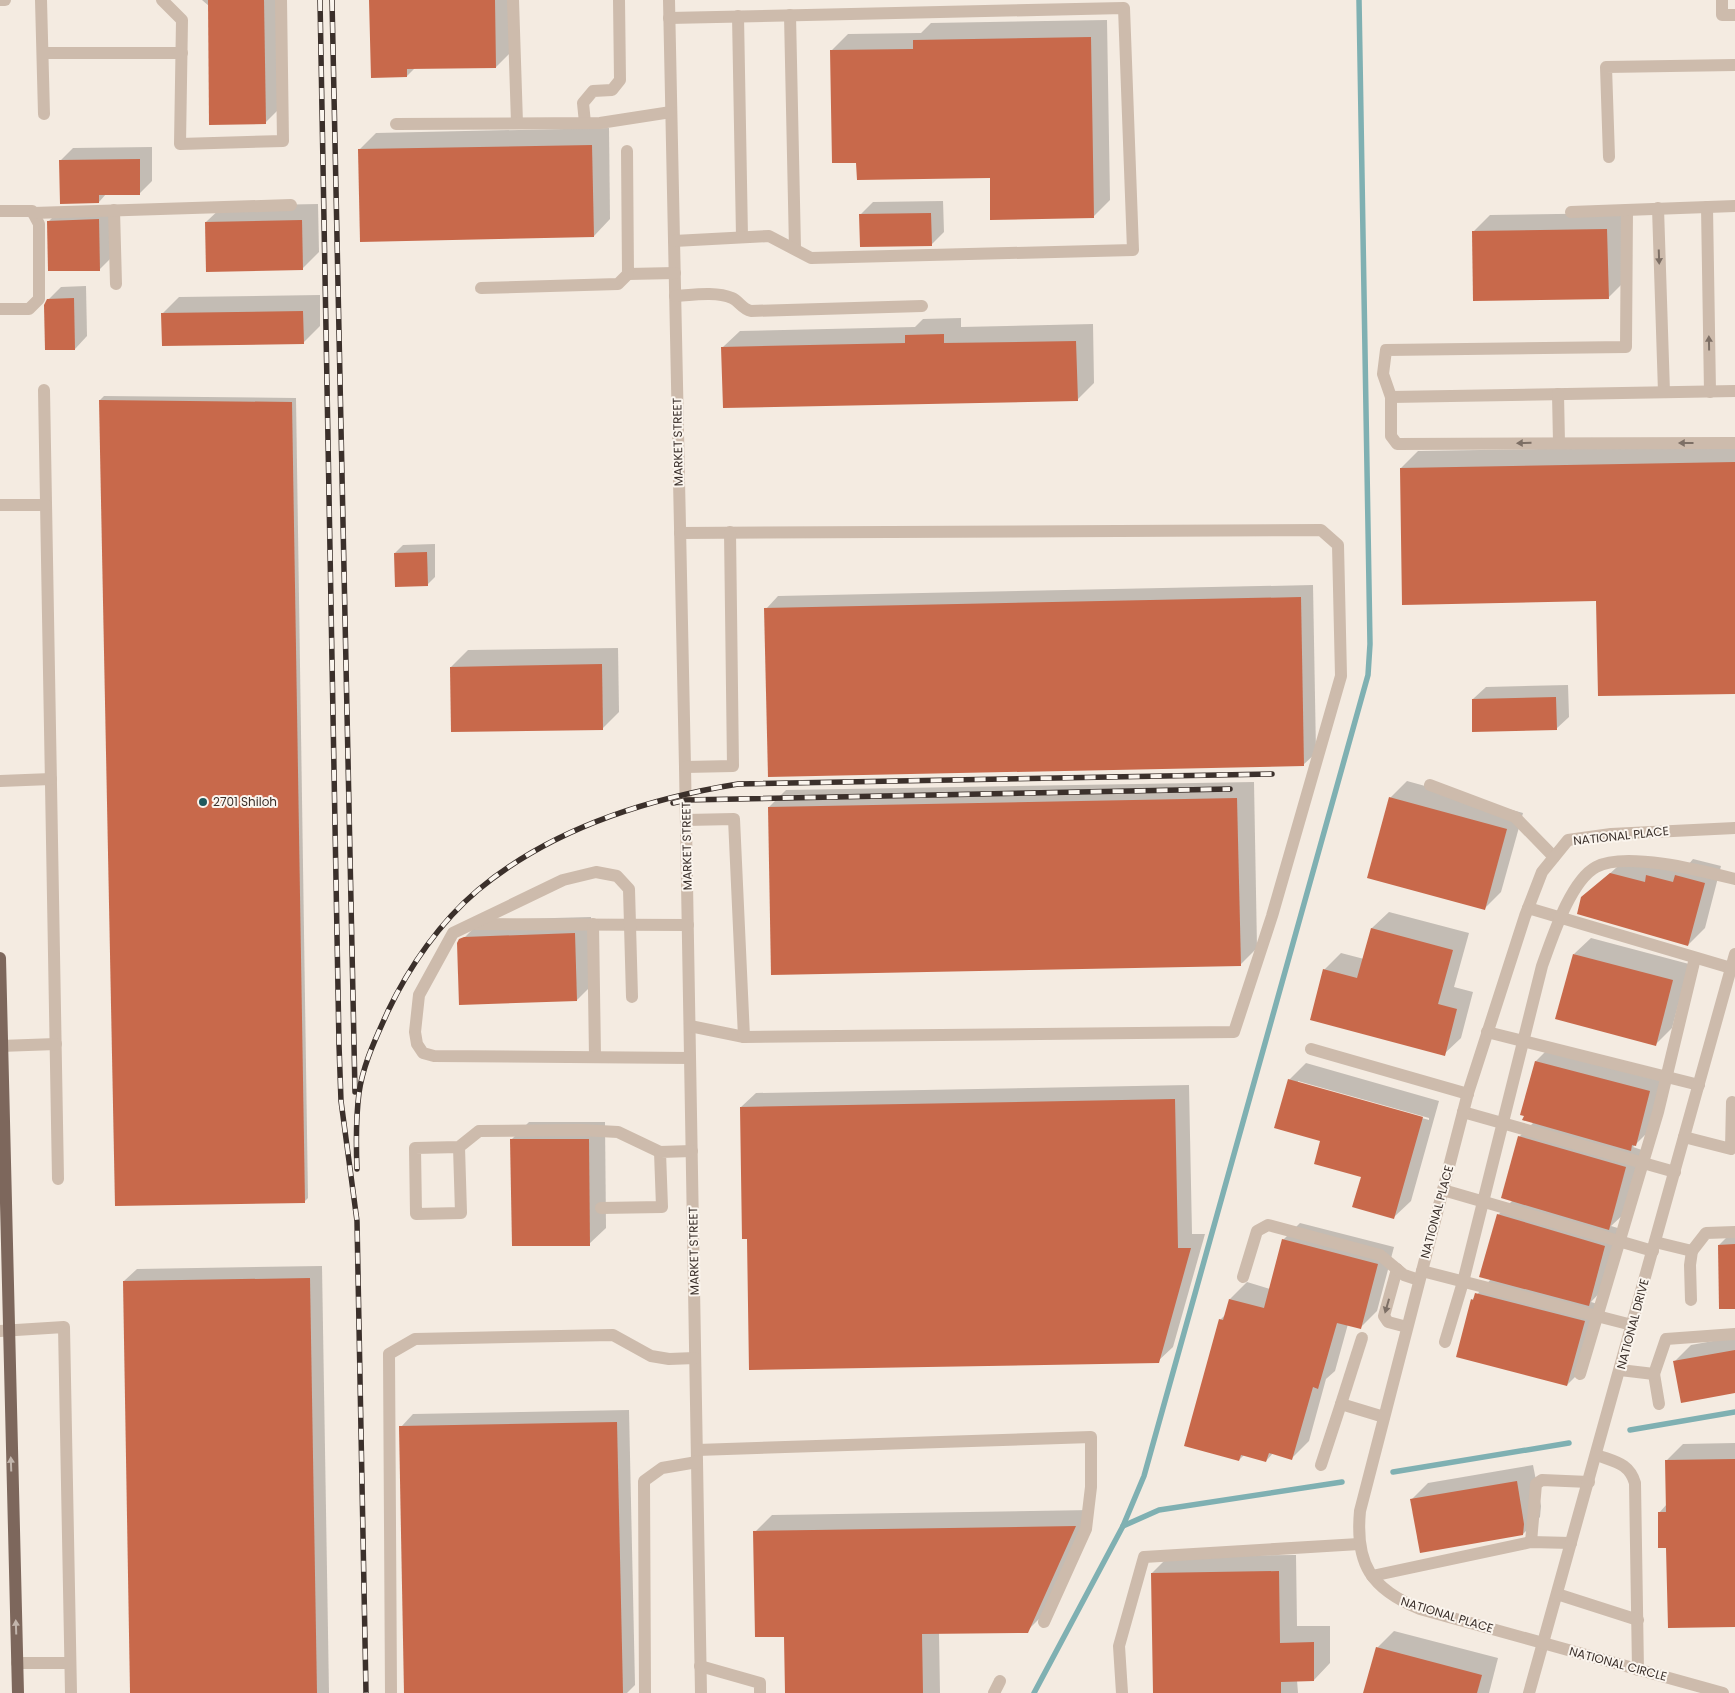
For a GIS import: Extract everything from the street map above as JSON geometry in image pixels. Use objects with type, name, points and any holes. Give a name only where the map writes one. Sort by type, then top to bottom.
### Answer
[{"type":"main road","points":[[0,958],[4,1331],[18,1693]]},
{"type":"street","points":[[0,0],[5,0]]},
{"type":"street","points":[[41,0],[44,114]]},
{"type":"street","points":[[162,0],[182,20],[180,144],[283,141],[281,0]]},
{"type":"street","points":[[513,0],[517,123]]},
{"type":"street","points":[[585,123],[583,103],[593,91],[612,90],[620,80],[619,0]]},
{"type":"street","name":"MARKET STREET","points":[[669,0],[686,767],[701,1693]]},
{"type":"street","points":[[1722,0],[1722,15],[1735,14]]},
{"type":"street","points":[[669,18],[1124,8],[1133,250],[810,258],[769,236],[674,241]]},
{"type":"street","points":[[790,15],[795,249]]},
{"type":"street","points":[[738,16],[742,237]]},
{"type":"street","points":[[43,53],[182,53]]},
{"type":"street","points":[[1609,156],[1606,67],[1735,65]]},
{"type":"street","points":[[396,124],[600,123],[671,112]]},
{"type":"street","points":[[627,151],[628,274]]},
{"type":"street","points":[[0,211],[33,213],[291,205]]},
{"type":"street","points":[[1571,212],[1735,206]]},
{"type":"street","points":[[1707,207],[1710,392]]},
{"type":"street","points":[[1658,208],[1664,392]]},
{"type":"street","points":[[114,210],[116,284]]},
{"type":"street","points":[[1627,210],[1626,347],[1386,350],[1383,374],[1391,397],[1391,436],[1397,444],[1735,443]]},
{"type":"street","points":[[0,309],[29,309],[39,299],[39,224],[33,213]]},
{"type":"street","points":[[481,288],[618,284],[628,274],[675,273]]},
{"type":"street","points":[[675,296],[724,295],[734,298],[746,310],[751,311],[922,306]]},
{"type":"street","points":[[44,390],[58,1179]]},
{"type":"street","points":[[1391,397],[1735,391]]},
{"type":"street","points":[[1558,394],[1559,443]]},
{"type":"street","points":[[0,505],[46,505]]},
{"type":"street","points":[[680,533],[1321,530],[1338,545],[1341,676],[1272,916],[1234,1032],[744,1037],[690,1026]]},
{"type":"street","points":[[686,767],[733,766],[730,532]]},
{"type":"street","points":[[0,781],[51,779]]},
{"type":"street","points":[[1430,785],[1515,818],[1554,857]]},
{"type":"street","points":[[686,820],[734,819],[744,1037]]},
{"type":"street","name":"NATIONAL PLACE","points":[[1543,1643],[1420,1609],[1396,1600],[1376,1583],[1363,1562],[1357,1537],[1360,1511],[1468,1094],[1528,908],[1542,872],[1568,840],[1611,834],[1735,828]]},
{"type":"street","points":[[1445,1342],[1463,1282],[1542,966],[1559,919],[1582,879],[1596,867],[1620,861],[1693,868],[1735,879]]},
{"type":"street","points":[[632,997],[629,889],[617,876],[596,872],[562,880],[453,933],[419,995],[414,1032],[417,1044],[423,1053],[434,1056],[690,1058]]},
{"type":"street","points":[[1528,908],[1559,919],[1731,968]]},
{"type":"street","points":[[472,924],[688,925]]},
{"type":"street","points":[[594,924],[595,1057]]},
{"type":"street","name":"NATIONAL DRIVE","points":[[1529,1693],[1597,1456],[1735,954]]},
{"type":"street","points":[[1580,1374],[1642,1163],[1695,958]]},
{"type":"street","points":[[1488,1032],[1699,1085]]},
{"type":"street","points":[[1,1046],[56,1044]]},
{"type":"street","points":[[1311,1049],[1468,1094]]},
{"type":"street","points":[[1684,1137],[1730,1148],[1732,1102]]},
{"type":"street","points":[[1463,1112],[1675,1172]]},
{"type":"street","points":[[459,1147],[461,1213],[416,1214],[415,1148],[459,1147],[479,1131],[581,1130],[618,1132],[660,1152],[692,1151]]},
{"type":"street","points":[[601,1208],[662,1206],[660,1152]]},
{"type":"street","points":[[1443,1190],[1618,1241],[1692,1251]]},
{"type":"street","points":[[1243,1277],[1257,1231],[1268,1225],[1380,1255],[1404,1275],[1420,1275],[1463,1282],[1632,1325]]},
{"type":"street","points":[[1691,1300],[1690,1265],[1692,1251],[1706,1233],[1735,1232]]},
{"type":"street","points":[[1397,1269],[1384,1316],[1388,1322],[1407,1327]]},
{"type":"street","points":[[4,1331],[64,1328],[71,1693]]},
{"type":"street","points":[[1658,1404],[1654,1374],[1666,1339],[1735,1334]]},
{"type":"street","points":[[391,1693],[389,1354],[415,1339],[613,1335],[651,1356],[669,1359],[695,1358]]},
{"type":"street","points":[[1321,1464],[1362,1338]]},
{"type":"street","points":[[1620,1370],[1654,1374]]},
{"type":"street","points":[[1341,1404],[1384,1417]]},
{"type":"street","points":[[645,1693],[644,1481],[662,1468],[697,1456],[1091,1437],[1091,1487],[1086,1529],[1044,1622]]},
{"type":"street","points":[[1597,1456],[1621,1464],[1632,1472],[1635,1483],[1638,1670]]},
{"type":"street","points":[[1531,1542],[1536,1484],[1542,1480],[1589,1482]]},
{"type":"street","points":[[1372,1576],[1531,1542],[1571,1543]]},
{"type":"street","points":[[1122,1693],[1119,1646],[1144,1557],[1359,1544]]},
{"type":"street","points":[[1557,1594],[1638,1620]]},
{"type":"street","name":"NATIONAL CIRCLE","points":[[1543,1643],[1715,1692]]},
{"type":"street","points":[[17,1663],[70,1662]]},
{"type":"street","points":[[700,1666],[760,1683],[760,1693]]},
{"type":"street","points":[[994,1693],[1000,1681]]},
{"type":"building","points":[[208,0],[264,0],[266,124],[209,125]]},
{"type":"building","points":[[369,0],[495,0],[496,68],[407,69],[407,77],[371,78]]},
{"type":"building","points":[[1091,37],[1094,218],[990,220],[990,178],[857,180],[856,163],[832,163],[830,50],[913,49],[913,40]]},
{"type":"building","points":[[592,145],[594,237],[360,242],[358,149]]},
{"type":"building","points":[[140,159],[140,195],[99,195],[99,203],[60,204],[59,160]]},
{"type":"building","points":[[931,213],[932,246],[860,247],[859,214]]},
{"type":"building","points":[[99,219],[100,271],[48,271],[47,221]]},
{"type":"building","points":[[302,220],[303,270],[206,272],[205,222]]},
{"type":"building","points":[[1607,229],[1609,299],[1473,301],[1472,231]]},
{"type":"building","points":[[74,298],[75,350],[45,350],[44,305],[47,299]]},
{"type":"building","points":[[303,311],[304,344],[162,346],[161,313]]},
{"type":"building","points":[[944,334],[944,343],[1076,341],[1078,401],[723,408],[721,347],[905,343],[905,335]]},
{"type":"building","name":"2701 Shiloh","points":[[99,400],[292,402],[305,1203],[115,1206]]},
{"type":"building","points":[[1735,462],[1735,694],[1598,696],[1596,601],[1402,605],[1400,468]]},
{"type":"building","points":[[427,552],[428,586],[395,587],[394,553]]},
{"type":"building","points":[[1301,597],[1304,766],[768,777],[764,608]]},
{"type":"building","points":[[602,664],[603,730],[451,732],[450,667]]},
{"type":"building","points":[[1556,697],[1557,730],[1472,732],[1472,699]]},
{"type":"building","points":[[1389,797],[1507,829],[1485,910],[1367,878]]},
{"type":"building","points":[[1237,798],[1241,966],[771,975],[768,807]]},
{"type":"building","points":[[1610,873],[1645,882],[1646,875],[1673,882],[1675,875],[1705,883],[1688,946],[1577,914],[1581,897]]},
{"type":"building","points":[[1371,928],[1453,950],[1438,1004],[1457,1009],[1445,1056],[1310,1020],[1323,969],[1357,978]]},
{"type":"building","points":[[575,933],[577,1001],[459,1005],[457,943],[459,939],[464,937]]},
{"type":"building","points":[[1573,954],[1673,980],[1656,1046],[1555,1019]]},
{"type":"building","points":[[1535,1061],[1650,1091],[1636,1146],[1632,1145],[1631,1151],[1522,1120],[1524,1116],[1520,1115]]},
{"type":"building","points":[[1288,1079],[1423,1117],[1394,1219],[1352,1207],[1361,1177],[1314,1164],[1320,1141],[1274,1128]]},
{"type":"building","points":[[1175,1099],[1178,1248],[1191,1248],[1159,1363],[749,1370],[747,1239],[742,1239],[740,1107]]},
{"type":"building","points":[[1518,1136],[1626,1167],[1609,1230],[1501,1198]]},
{"type":"building","points":[[510,1139],[589,1139],[590,1246],[512,1246]]},
{"type":"building","points":[[1497,1214],[1605,1246],[1589,1306],[1479,1277]]},
{"type":"building","points":[[1282,1239],[1378,1264],[1361,1329],[1337,1323],[1318,1389],[1313,1387],[1292,1460],[1269,1453],[1266,1462],[1241,1455],[1239,1461],[1184,1446],[1219,1319],[1223,1320],[1229,1299],[1264,1308]]},
{"type":"building","points":[[1735,1244],[1735,1309],[1719,1309],[1718,1245]]},
{"type":"building","points":[[310,1278],[317,1693],[130,1693],[123,1281]]},
{"type":"building","points":[[1475,1293],[1585,1321],[1567,1386],[1456,1357],[1471,1299],[1473,1300]]},
{"type":"building","points":[[1735,1350],[1735,1393],[1681,1403],[1673,1361]]},
{"type":"building","points":[[617,1422],[623,1693],[404,1693],[399,1426]]},
{"type":"building","points":[[1735,1459],[1735,1627],[1668,1628],[1666,1548],[1658,1548],[1658,1512],[1666,1512],[1665,1460]]},
{"type":"building","points":[[1517,1481],[1524,1524],[1523,1535],[1420,1553],[1410,1499]]},
{"type":"building","points":[[1076,1526],[1028,1633],[922,1634],[923,1693],[785,1693],[784,1637],[755,1637],[753,1531]]},
{"type":"building","points":[[1279,1571],[1280,1643],[1314,1642],[1314,1681],[1281,1682],[1281,1693],[1153,1693],[1151,1573]]},
{"type":"building","points":[[1376,1647],[1482,1675],[1477,1693],[1363,1693]]},
{"type":"waterway","points":[[1034,1693],[1123,1526],[1144,1476],[1368,675],[1370,644],[1359,0]]},
{"type":"waterway","points":[[1630,1430],[1735,1412]]},
{"type":"waterway","points":[[1393,1472],[1569,1443]]},
{"type":"waterway","points":[[1123,1526],[1159,1510],[1342,1482]]},
{"type":"railway","points":[[320,0],[339,1045],[341,1101],[357,1221],[366,1693]]},
{"type":"railway","points":[[332,0],[355,1092]]},
{"type":"railway","points":[[357,1169],[357,1111],[361,1082],[371,1051],[388,1011],[416,962],[438,931],[478,890],[536,850],[568,834],[635,808],[703,790],[738,784],[1272,774]]},
{"type":"railway","points":[[673,803],[686,800],[1230,789]]},
{"type":"place","name":"2701 Shiloh","points":[[203,802]]}]
